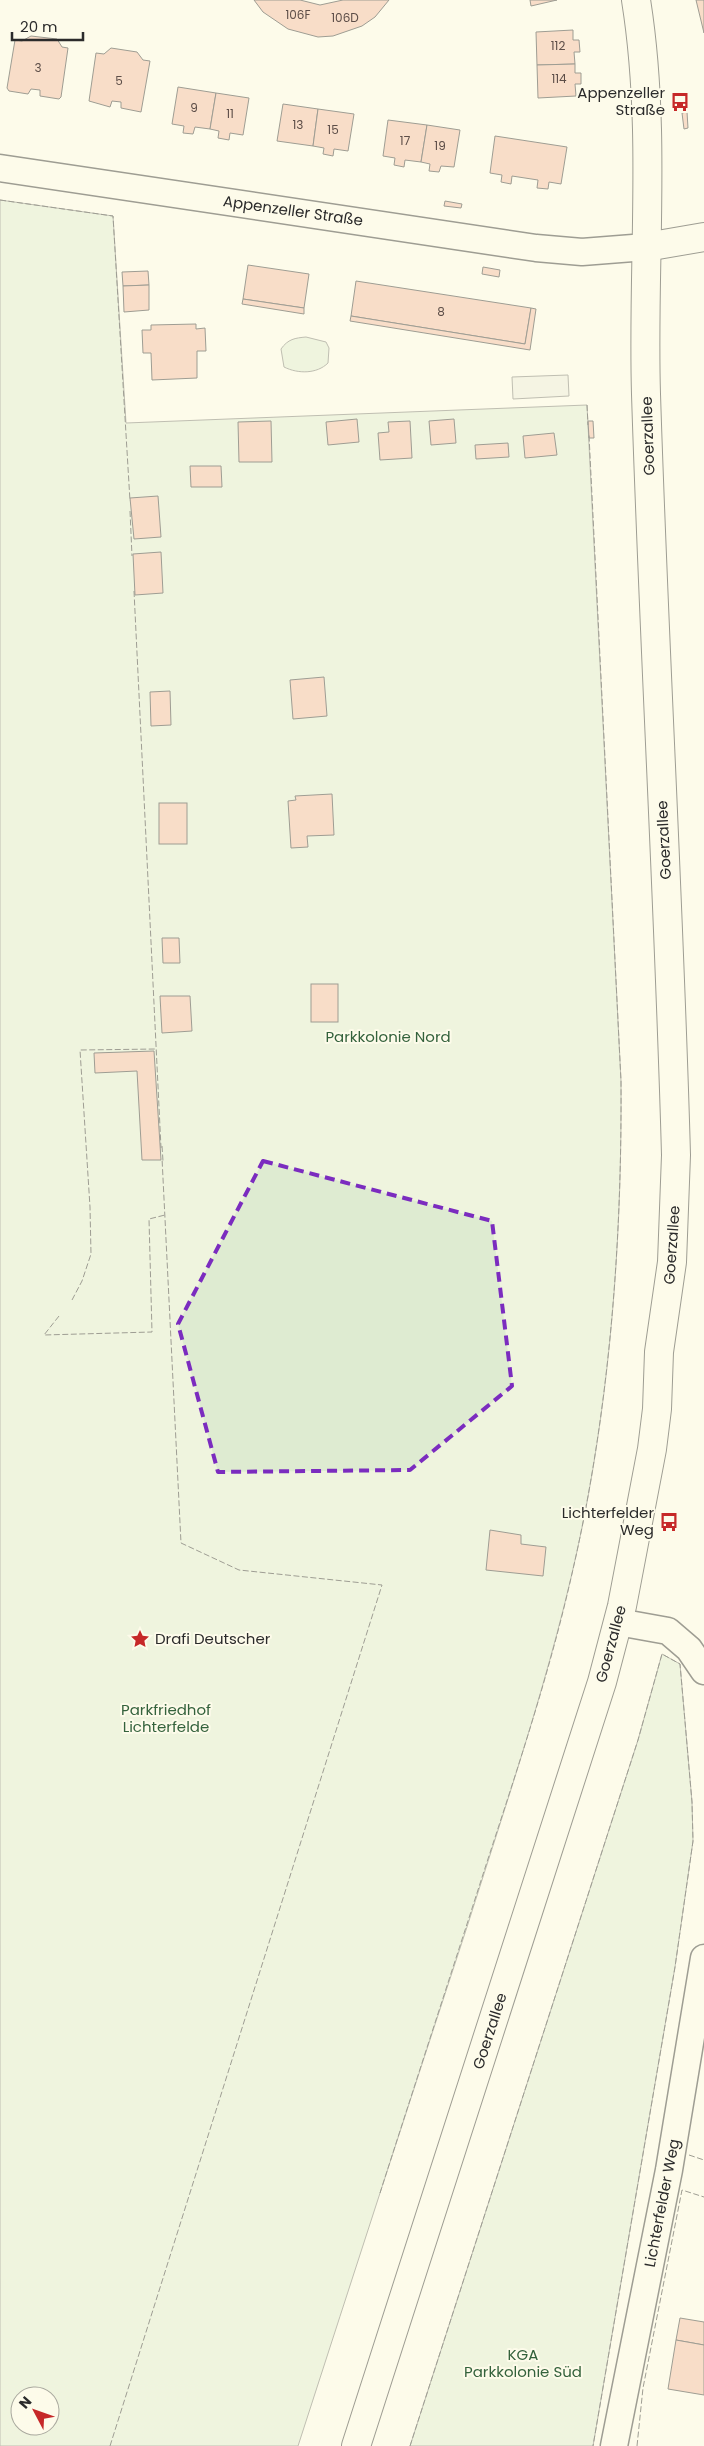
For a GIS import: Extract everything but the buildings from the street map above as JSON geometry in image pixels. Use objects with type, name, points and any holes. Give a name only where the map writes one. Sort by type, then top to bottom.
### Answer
[{"type":"main road","name":"Goerzallee","points":[[356,2446],[586,1734],[618,1622],[639,1524],[657,1409],[659,1352],[672,1262],[676,1155],[648,431],[646,247],[648,113],[636,0]]},
{"type":"main road","points":[[646,247],[704,237]]},
{"type":"street","name":"Appenzeller Straße","points":[[0,168],[536,248],[582,252],[646,247]]},
{"type":"street","points":[[618,1622],[668,1631],[689,1649],[704,1671]]},
{"type":"street","name":"Lichterfelder Weg","points":[[614,2446],[669,2170],[704,1958]]},
{"type":"highlighted area","points":[[263,1161],[492,1221],[512,1386],[410,1470],[218,1472],[178,1324]]},
{"type":"green space","name":"Parkkolonie Nord","points":[[0,200],[113,216],[126,423],[587,405],[621,1081],[618,1238],[610,1342],[597,1446],[577,1552],[550,1660],[534,1714],[467,1927],[298,2446],[0,2446]]},
{"type":"green space","points":[[306,337],[326,342],[329,348],[328,363],[324,367],[307,372],[295,371],[284,367],[281,349],[292,340]]},
{"type":"green space","name":"KGA Parkkolonie Süd","points":[[662,1654],[680,1664],[692,1802],[693,1841],[675,1967],[593,2446],[410,2446],[638,1740]]},
{"type":"shaded area","points":[[568,375],[569,396],[513,399],[512,377]]},
{"type":"fence","points":[[0,200],[113,216],[130,501]]},
{"type":"fence","points":[[587,405],[588,425]]},
{"type":"fence","points":[[380,2193],[543,1686],[571,1578],[584,1517],[604,1393],[616,1269],[621,1144],[621,1081],[589,435]]},
{"type":"fence","points":[[130,511],[132,556]]},
{"type":"fence","points":[[134,591],[161,1148]]},
{"type":"fence","points":[[72,1300],[82,1281],[91,1254],[90,1207],[80,1050],[157,1049]]},
{"type":"fence","points":[[162,1146],[163,1161]]},
{"type":"fence","points":[[110,2446],[382,1585],[239,1570],[181,1543],[162,1158]]},
{"type":"fence","points":[[59,1316],[44,1335],[152,1332],[149,1219],[165,1215]]},
{"type":"fence","points":[[410,2446],[638,1740],[662,1654],[680,1664],[692,1802],[693,1841],[675,1967],[593,2446]]},
{"type":"fence","points":[[689,2155],[704,2160]]},
{"type":"fence","points":[[637,2446],[643,2388],[682,2190],[704,2197]]},
{"type":"place","name":"Appenzeller Straße","points":[[680,102]]},
{"type":"place","name":"Lichterfelder Weg","points":[[669,1522]]},
{"type":"place","name":"Drafi Deutscher","points":[[140,1639]]},
{"type":"park label","name":"Parkfriedhof Lichterfelde","points":[[166,1718]]}]
